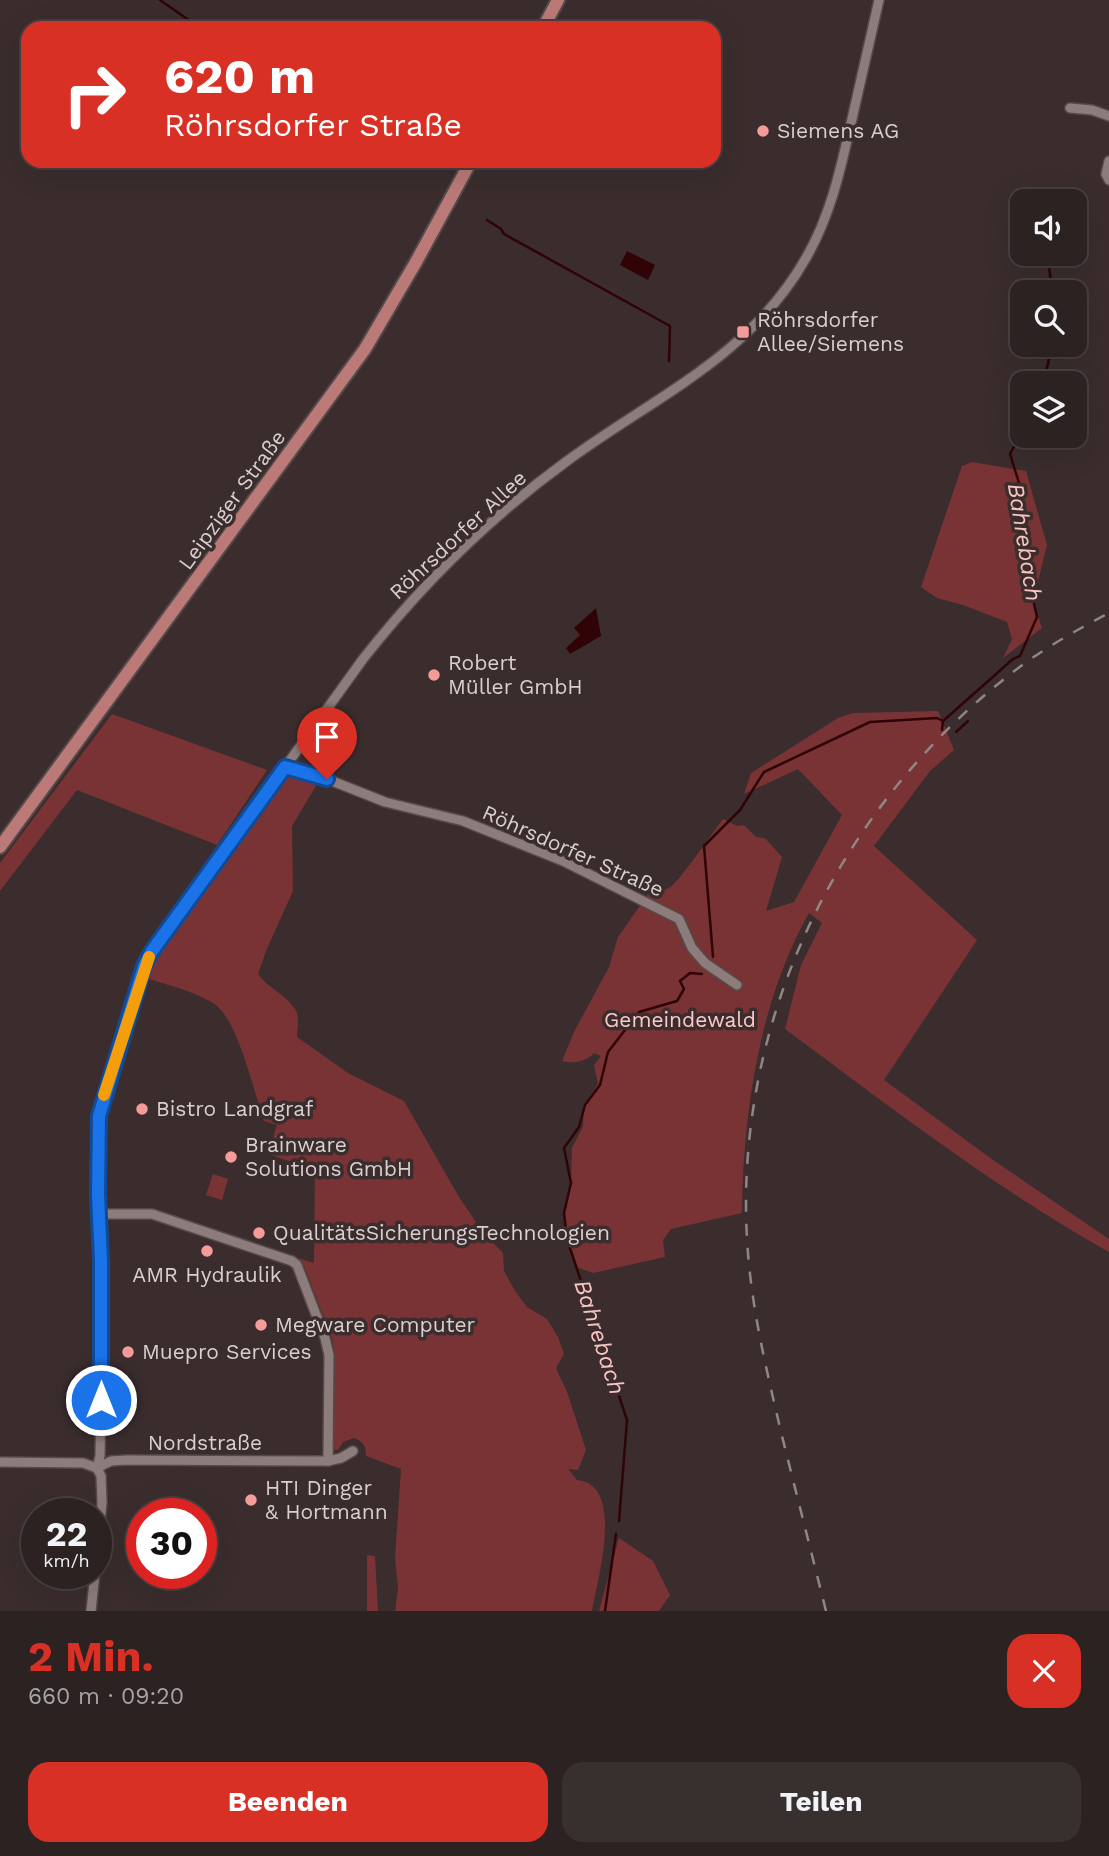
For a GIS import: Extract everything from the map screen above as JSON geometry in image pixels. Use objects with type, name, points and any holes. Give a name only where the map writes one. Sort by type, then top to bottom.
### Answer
[{"type":"main road","points":[[547,21],[558,0]]},
{"type":"main road","name":"Leipziger Straße","points":[[0,847],[359,359],[390,310],[467,168]]},
{"type":"street","name":"Röhrsdorfer Allee","points":[[102,1498],[102,1485],[97,1468],[100,1456],[101,1400],[99,1134],[102,1102],[144,966],[152,951],[384,632],[442,568],[502,512],[544,478],[724,355],[773,307],[806,258],[830,206],[879,0]]},
{"type":"street","points":[[1070,108],[1092,110],[1109,116]]},
{"type":"street","points":[[1109,161],[1106,174],[1109,180]]},
{"type":"street","name":"Röhrsdorfer Straße","points":[[285,767],[327,779],[385,802],[464,821],[563,860],[679,919],[692,948],[705,963],[737,985]]},
{"type":"street","points":[[99,1214],[152,1214],[297,1265],[322,1328],[329,1355],[328,1461]]},
{"type":"street","name":"Nordstraße","points":[[0,1462],[83,1463],[97,1468],[111,1461],[126,1460],[328,1461],[353,1451]]},
{"type":"street","points":[[91,1611],[93,1589]]},
{"type":"green space","points":[[972,462],[1026,471],[1047,545],[1033,602],[1042,628],[1003,658],[1012,639],[1007,622],[937,598],[921,587],[962,466]]},
{"type":"green space","name":"Gemeindewald","points":[[938,711],[954,750],[930,771],[874,846],[977,940],[884,1080],[993,1160],[1109,1239],[1109,1252],[984,1174],[785,1029],[801,965],[822,923],[809,913],[778,983],[757,1059],[746,1136],[742,1213],[671,1229],[663,1240],[665,1257],[593,1273],[576,1267],[567,1239],[564,1213],[571,1183],[572,1148],[583,1126],[584,1106],[598,1084],[594,1065],[601,1056],[594,1053],[579,1062],[562,1061],[574,1032],[609,967],[618,937],[648,894],[669,888],[680,878],[723,819],[737,826],[744,825],[756,837],[765,838],[782,857],[766,911],[794,902],[842,815],[798,769],[744,794],[751,773],[838,718],[853,713]]},
{"type":"green space","points":[[112,714],[267,770],[217,845],[77,790],[0,891],[0,863]]},
{"type":"green space","points":[[289,774],[317,784],[292,826],[293,891],[258,974],[297,1012],[297,1037],[348,1073],[404,1101],[459,1197],[482,1231],[503,1253],[504,1271],[515,1291],[527,1307],[547,1319],[558,1337],[564,1354],[556,1368],[586,1450],[578,1470],[568,1469],[577,1480],[592,1486],[601,1498],[605,1515],[605,1536],[592,1611],[395,1611],[398,1588],[395,1558],[401,1469],[366,1456],[364,1445],[354,1438],[343,1442],[338,1450],[333,1450],[332,1338],[304,1266],[294,1257],[314,1263],[315,1170],[268,1154],[277,1125],[264,1121],[239,1043],[225,1015],[210,1001],[193,993],[146,978],[156,957]]},
{"type":"green space","points":[[213,1174],[228,1179],[222,1200],[206,1195]]},
{"type":"green space","points":[[619,1538],[653,1561],[670,1595],[659,1611],[599,1611]]},
{"type":"green space","points":[[367,1555],[375,1556],[378,1611],[367,1611]]},
{"type":"shaded area","points":[[627,251],[655,265],[648,280],[620,265]]},
{"type":"shaded area","points":[[596,608],[601,636],[570,654],[566,648],[580,635],[574,628]]},
{"type":"waterway","points":[[160,0],[190,21]]},
{"type":"waterway","points":[[487,220],[504,234],[670,326],[669,361]]},
{"type":"waterway","name":"Bahrebach","points":[[1049,266],[1051,280]]},
{"type":"waterway","name":"Bahrebach","points":[[1046,371],[1049,357]]},
{"type":"waterway","name":"Bahrebach","points":[[713,957],[704,846],[740,810],[764,772],[870,722],[937,718],[943,721],[1013,659],[1020,656],[1037,617],[1026,568],[1029,536],[1020,507],[1019,483],[1010,454],[1013,448]]},
{"type":"waterway","points":[[942,730],[943,721]]},
{"type":"waterway","points":[[956,732],[968,721]]},
{"type":"waterway","name":"Bahrebach","points":[[619,1521],[627,1420],[567,1239],[564,1213],[571,1183],[564,1148],[579,1127],[585,1105],[600,1085],[608,1052],[639,1012],[677,1001],[684,989],[680,981],[690,973],[702,974]]},
{"type":"waterway","name":"Bahrebach","points":[[605,1611],[616,1534]]},
{"type":"railway","points":[[826,1611],[781,1432],[750,1274],[746,1185],[755,1098],[775,1013],[806,932],[847,855],[898,784],[958,720],[1025,663],[1066,636],[1109,613]]},
{"type":"slow traffic","points":[[104,1095],[149,957]]},
{"type":"place","name":"Siemens AG","points":[[763,131]]},
{"type":"place","name":"Röhrsdorfer Allee/Siemens","points":[[743,332]]},
{"type":"place","name":"Robert Müller GmbH","points":[[434,675]]},
{"type":"place","name":"Bistro Landgraf","points":[[142,1109]]},
{"type":"place","name":"Brainware Solutions GmbH","points":[[231,1157]]},
{"type":"place","name":"QualitätsSicherungsTechnologien","points":[[259,1233]]},
{"type":"place","name":"AMR Hydraulik","points":[[207,1251]]},
{"type":"place","name":"Megware Computer","points":[[261,1325]]},
{"type":"place","name":"Muepro Services","points":[[128,1352]]},
{"type":"place","name":"HTI Dinger & Hortmann","points":[[251,1500]]},
{"type":"route","points":[[101,1400],[99,1116],[144,966],[152,951],[285,767],[327,779]]}]
